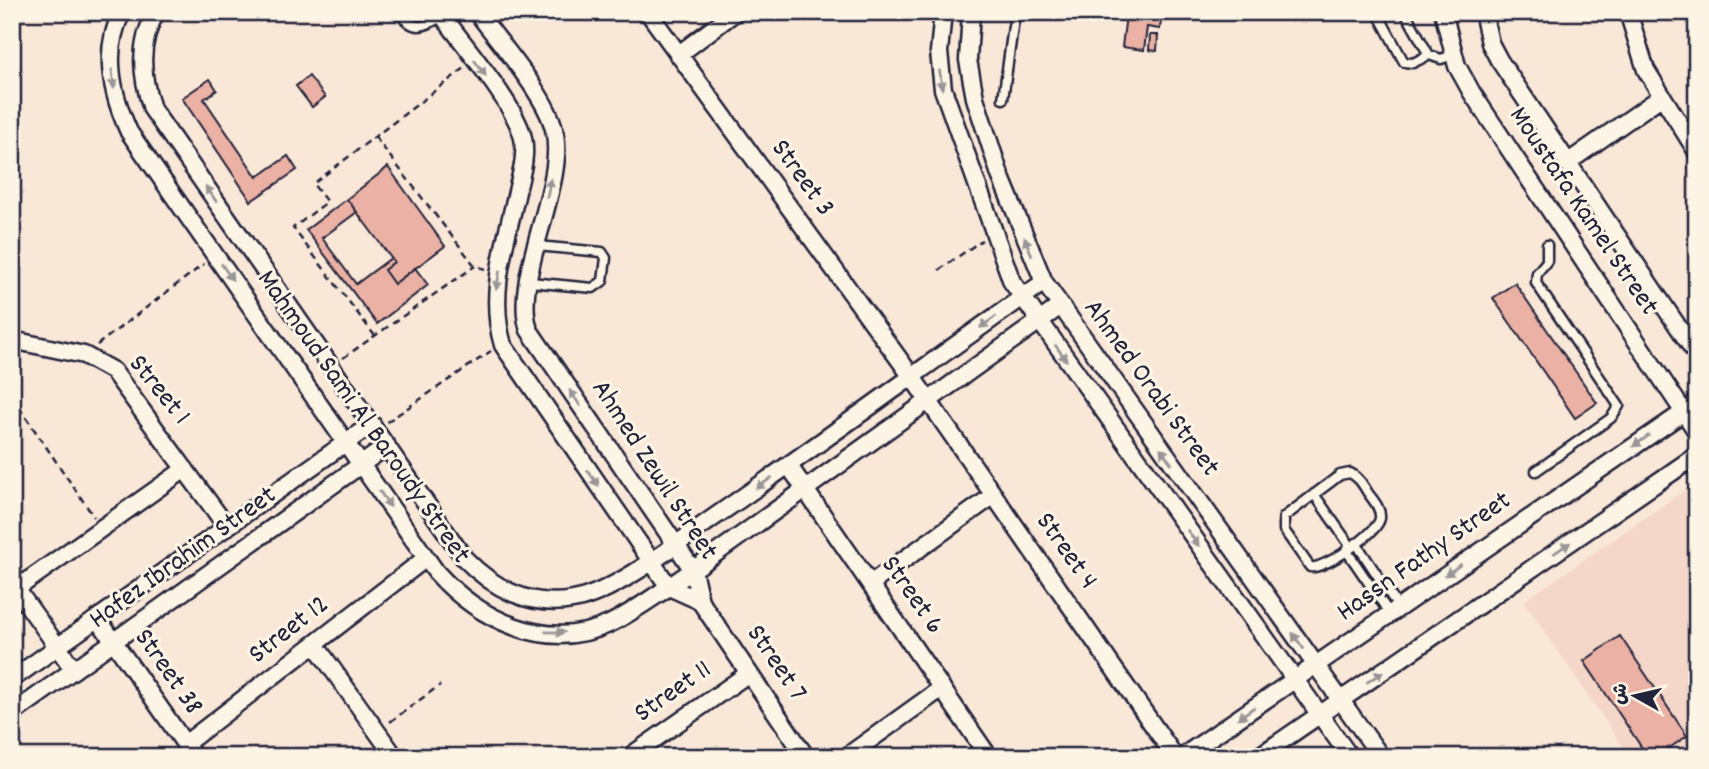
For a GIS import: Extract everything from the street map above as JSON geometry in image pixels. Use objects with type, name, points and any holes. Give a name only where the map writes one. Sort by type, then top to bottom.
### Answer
[{"type":"street","name":"Mahmoud Sami Al Baroudy Street","points":[[122,12],[112,46],[111,76],[117,105],[129,132],[426,558],[454,593],[476,610],[500,622],[527,630],[582,631],[608,624],[669,587],[1059,307]]},
{"type":"street","name":"Mahmoud Sami Al Baroudy Street","points":[[156,12],[146,34],[142,59],[144,82],[152,109],[464,558],[481,575],[502,589],[525,598],[549,602],[573,600],[597,593],[651,560],[789,466],[1044,282]]},
{"type":"street","name":"Ahmed Zewil Street","points":[[477,12],[544,105],[555,131],[555,160],[525,311],[529,330],[693,570],[700,601]]},
{"type":"street","name":"Street 3","points":[[648,12],[912,377]]},
{"type":"street","points":[[678,55],[735,12]]},
{"type":"street","name":"Ahmed Orabi Street","points":[[943,12],[939,52],[943,89],[992,233],[1021,298],[1350,757]]},
{"type":"street","name":"Ahmed Orabi Street","points":[[971,12],[968,60],[975,98],[1000,175],[1044,282],[1059,307],[1381,757]]},
{"type":"street","name":"Moustafa Kamel Street","points":[[1443,12],[1453,55],[1472,93],[1690,407],[1697,432]]},
{"type":"street","name":"Moustafa Kamel Street","points":[[1483,12],[1490,43],[1499,61],[1697,355]]},
{"type":"street","points":[[1628,12],[1643,63],[1661,97],[1697,152]]},
{"type":"street","name":"Ahmed Zewil Street","points":[[441,14],[517,122],[524,151],[496,290],[497,327],[503,345],[669,587],[700,601]]},
{"type":"street","points":[[1567,163],[1661,97]]},
{"type":"street","name":"Street 1","points":[[12,340],[84,355],[99,362],[124,384],[227,527]]},
{"type":"street","name":"Street 4","points":[[912,377],[1175,757]]},
{"type":"street","name":"Hassn Fathy Street","points":[[1182,757],[1690,407]]},
{"type":"street","name":"Hafez Ibrahim Street","points":[[12,679],[346,443],[374,427]]},
{"type":"street","name":"Hafez Ibrahim Street","points":[[12,714],[387,446]]},
{"type":"street","points":[[1258,757],[1697,455]]},
{"type":"street","name":"Street 6","points":[[789,466],[989,757]]},
{"type":"street","points":[[74,670],[14,586],[102,529],[185,469]]},
{"type":"street","points":[[870,584],[994,495]]},
{"type":"street","name":"Street 12","points":[[189,751],[426,558]]},
{"type":"street","name":"Street 7","points":[[700,601],[806,757]]},
{"type":"street","name":"Street 38","points":[[97,619],[189,751]]},
{"type":"street","points":[[316,646],[376,733],[388,755]]},
{"type":"street","name":"Street 11","points":[[629,757],[749,673]]},
{"type":"street","points":[[846,757],[942,688]]},
{"type":"lane","points":[[399,12],[407,23],[419,27],[425,27],[441,14]]},
{"type":"lane","points":[[1003,99],[1015,12]]},
{"type":"lane","points":[[1377,12],[1404,62],[1411,64],[1429,55]]},
{"type":"lane","points":[[1405,12],[1429,55],[1441,59],[1453,55]]},
{"type":"lane","points":[[530,282],[593,288],[603,281],[606,258],[602,252],[537,246]]},
{"type":"lane","points":[[1536,471],[1611,418],[1619,406],[1536,283],[1537,274],[1547,261],[1546,246]]},
{"type":"lane","points":[[1345,473],[1358,478],[1381,515],[1377,526],[1320,568],[1310,566],[1284,530],[1286,513],[1314,494],[1345,473]]},
{"type":"lane","points":[[1314,494],[1394,611]]},
{"type":"path","points":[[375,336],[293,228],[327,202],[313,184],[474,61]]},
{"type":"path","points":[[331,367],[475,266],[375,136]]},
{"type":"path","points":[[939,270],[992,233]]},
{"type":"path","points":[[84,355],[215,256]]},
{"type":"path","points":[[374,427],[503,345]]},
{"type":"path","points":[[12,397],[102,529]]},
{"type":"path","points":[[376,733],[440,685]]},
{"type":"shaded area","points":[[1697,482],[1697,743],[1677,757],[1630,757],[1524,601]]},
{"type":"building","points":[[1126,15],[1161,19],[1160,29],[1147,27],[1144,50],[1122,47]]},
{"type":"building","points":[[1150,35],[1158,35],[1157,51],[1149,50]]},
{"type":"building","points":[[309,76],[325,97],[312,107],[296,86]]},
{"type":"building","points":[[210,79],[217,90],[204,99],[257,177],[288,156],[297,170],[251,201],[182,98]]},
{"type":"building","points":[[388,167],[445,246],[394,284],[384,270],[394,262],[347,199]]},
{"type":"building","points":[[347,199],[357,212],[322,238],[356,284],[391,258],[394,262],[384,270],[394,284],[415,268],[428,285],[377,324],[306,230]]},
{"type":"building","points":[[1515,283],[1597,403],[1575,418],[1493,298]]},
{"type":"building","points":[[1620,636],[1687,736],[1656,757],[1648,757],[1584,661]]}]
